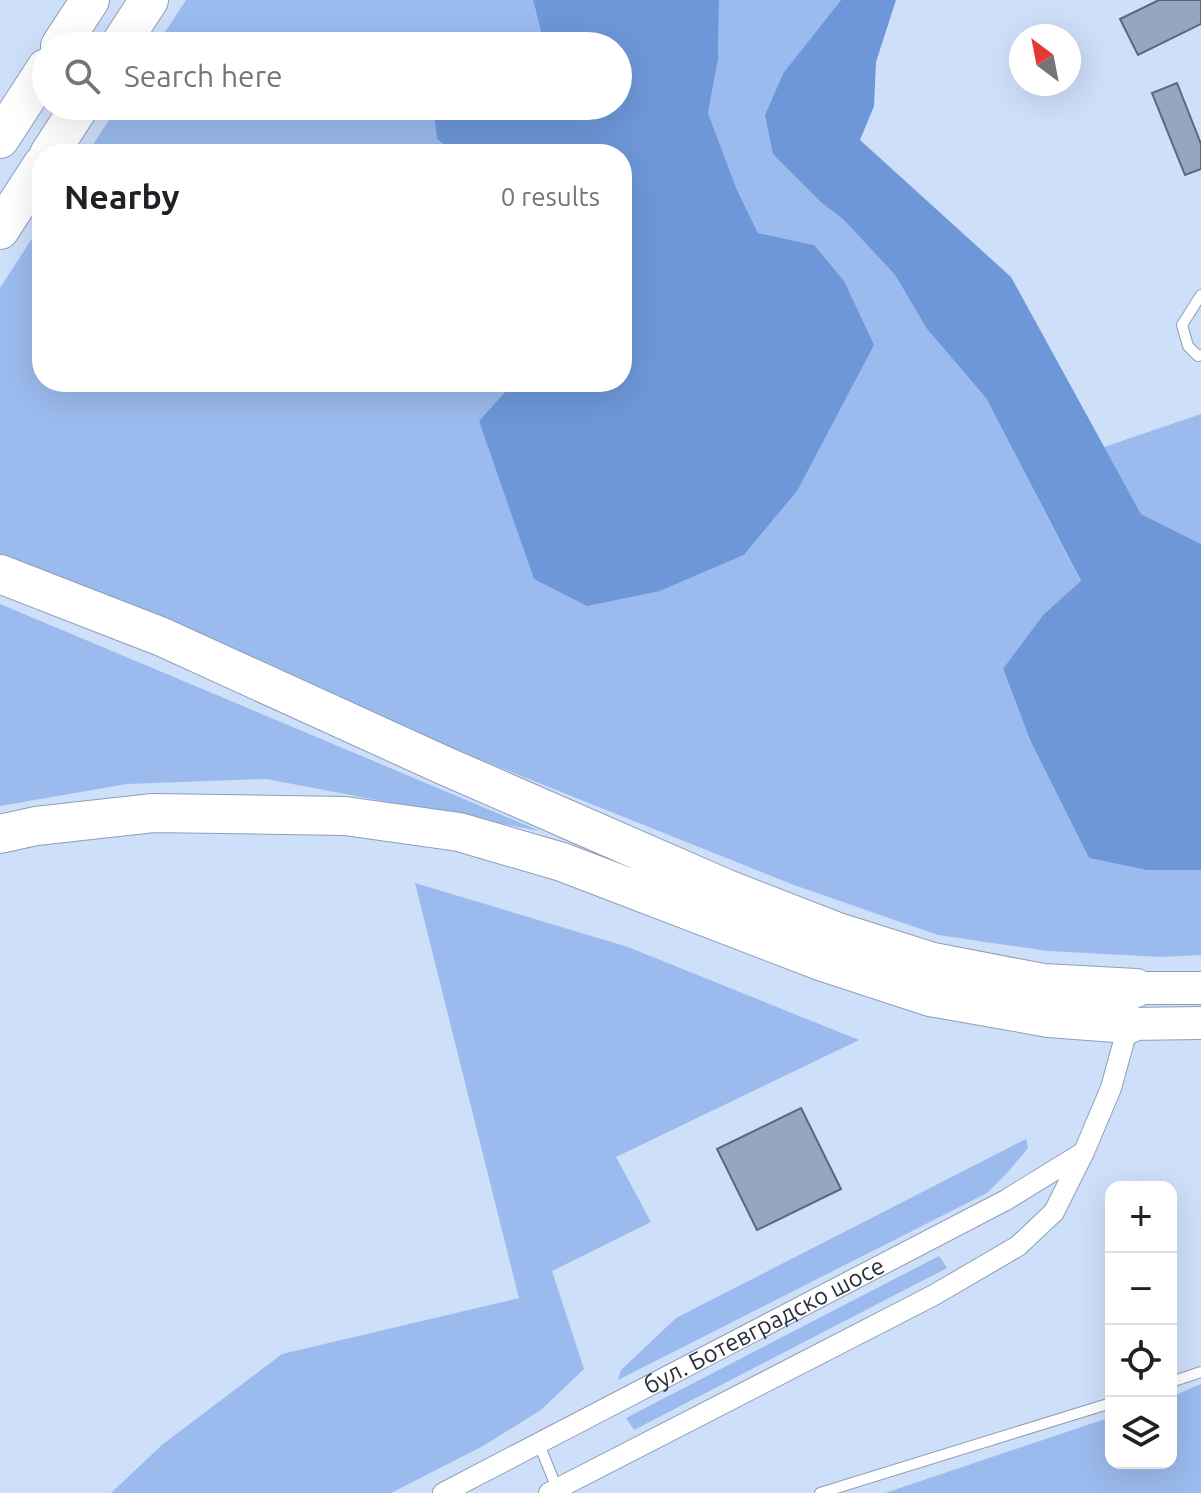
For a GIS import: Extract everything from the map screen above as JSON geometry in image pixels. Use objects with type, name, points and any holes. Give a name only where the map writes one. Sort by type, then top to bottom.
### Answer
[{"type":"highway","points":[[69,32],[90,0]]},
{"type":"highway","points":[[128,32],[149,0]]},
{"type":"highway","points":[[0,139],[32,90]]},
{"type":"highway","points":[[55,144],[71,120]]},
{"type":"highway","points":[[0,230],[32,180]]},
{"type":"highway","points":[[0,574],[162,637],[443,765],[727,889],[835,931],[933,962],[1043,983],[1132,1006]]},
{"type":"highway","points":[[0,834],[36,826],[153,813],[345,816],[459,832],[562,862],[823,962],[930,997],[1049,1018],[1132,1006]]},
{"type":"main road","points":[[1132,1006],[1201,988]]},
{"type":"main road","points":[[1132,1006],[1201,1023]]},
{"type":"street","name":"бул. Ботевградско шосе","points":[[555,1492],[934,1295],[1018,1246],[1054,1212],[1084,1152],[1111,1088],[1132,1006]]},
{"type":"street","name":"бул. Ботевградско шосе","points":[[443,1493],[1006,1200],[1084,1152]]},
{"type":"lane","points":[[1201,295],[1182,325],[1188,346],[1198,356],[1201,355]]},
{"type":"lane","points":[[1177,1380],[1201,1372]]},
{"type":"lane","points":[[820,1493],[1105,1405]]},
{"type":"lane","points":[[539,1444],[555,1492]]},
{"type":"shaded area","points":[[186,0],[533,0],[541,31],[540,32],[165,32]]},
{"type":"shaded area","points":[[533,0],[719,0],[718,60],[708,113],[737,190],[758,233],[814,245],[844,281],[874,345],[797,491],[744,555],[660,591],[587,606],[534,579],[479,421],[505,392],[632,392],[632,144],[443,144],[437,139],[435,120],[632,120],[632,32],[541,31]]},
{"type":"shaded area","points":[[719,0],[841,0],[784,72],[822,203],[844,220],[895,275],[927,329],[986,398],[1081,582],[1043,615],[1003,670],[1030,740],[1089,858],[1146,870],[1201,870],[1201,955],[1162,957],[1048,951],[938,935],[794,885],[0,568],[0,288],[32,238],[32,392],[505,392],[479,422],[660,591],[744,555],[797,491],[814,245],[758,233],[737,190],[708,113],[718,60]]},
{"type":"shaded area","points":[[841,0],[896,0],[876,62],[874,106],[860,140],[1011,277],[1141,514],[1201,544],[1201,870],[1146,870],[1089,858],[1030,740],[1003,669],[1043,615],[1081,581],[986,398],[927,329],[895,275],[844,220],[822,203],[773,154],[765,115],[784,72]]},
{"type":"shaded area","points":[[109,120],[435,120],[437,139],[443,144],[93,144]]},
{"type":"shaded area","points":[[1201,414],[1201,544],[1141,514],[1104,447]]},
{"type":"shaded area","points":[[0,604],[540,831],[266,779],[127,784],[0,806]]},
{"type":"shaded area","points":[[415,883],[628,947],[859,1040],[616,1157],[651,1222],[552,1271],[584,1369],[541,1410],[483,1446],[391,1493],[111,1493],[163,1444],[282,1354],[519,1298]]},
{"type":"shaded area","points":[[1026,1139],[1028,1148],[987,1193],[618,1380],[621,1370],[676,1318]]},
{"type":"shaded area","points":[[939,1256],[947,1268],[634,1430],[626,1418]]},
{"type":"shaded area","points":[[1201,1384],[1201,1493],[885,1493],[1105,1419],[1105,1469],[1177,1469],[1177,1394]]},
{"type":"building","points":[[1159,0],[1201,0],[1201,24],[1138,55],[1120,19]]},
{"type":"building","points":[[1177,83],[1201,144],[1201,169],[1185,175],[1152,93]]},
{"type":"building","points":[[801,1108],[841,1189],[757,1230],[717,1149]]}]
